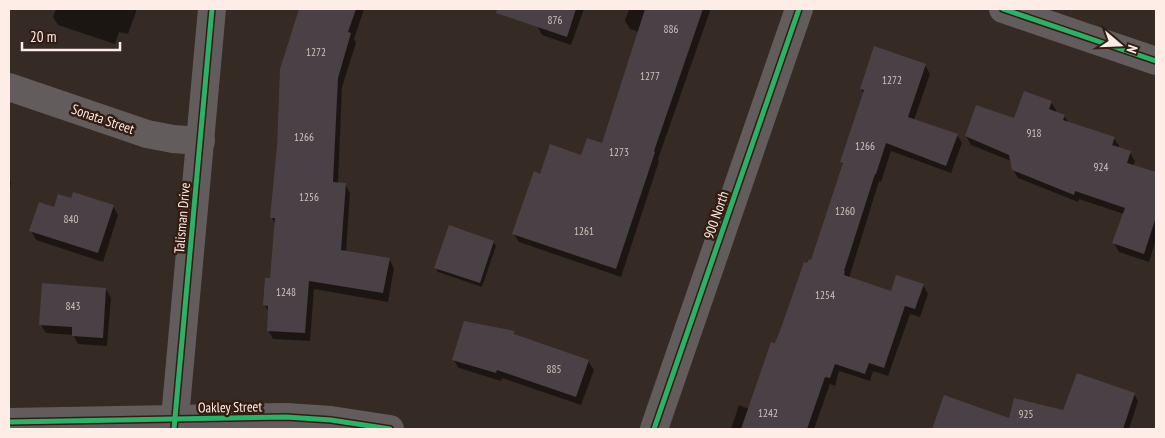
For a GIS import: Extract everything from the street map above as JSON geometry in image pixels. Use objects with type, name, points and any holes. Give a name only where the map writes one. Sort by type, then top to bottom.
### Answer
[{"type":"street","name":"Talisman Drive","points":[[174,424],[179,386],[212,9]]},
{"type":"street","name":"900 North","points":[[654,429],[799,9]]},
{"type":"street","points":[[1003,9],[1156,61]]},
{"type":"street","name":"Sonata Street","points":[[9,87],[147,134],[173,139],[201,140]]},
{"type":"street","name":"Oakley Street","points":[[9,422],[174,424],[286,417],[331,420],[390,429]]},
{"type":"building","points":[[299,9],[356,9],[348,32],[351,33],[338,78],[333,182],[346,183],[341,250],[390,258],[383,293],[309,281],[305,333],[267,331],[268,306],[263,305],[265,278],[270,278],[275,218],[270,218],[277,146],[280,69]]},
{"type":"building","points":[[497,9],[576,9],[567,37],[496,13]]},
{"type":"building","points":[[645,9],[703,9],[616,269],[512,234],[534,171],[540,174],[550,144],[581,155],[587,138],[602,143]]},
{"type":"building","points":[[874,46],[926,64],[908,117],[958,134],[946,166],[886,143],[844,275],[891,291],[896,275],[924,284],[915,309],[905,306],[884,368],[869,363],[865,374],[835,364],[830,378],[825,377],[807,429],[741,429],[771,342],[775,343],[804,262],[807,263],[809,259],[811,260],[843,163],[840,162],[864,90],[860,89]]},
{"type":"building","points":[[1024,91],[1052,101],[1049,109],[1065,115],[1063,120],[1115,137],[1112,145],[1131,151],[1127,163],[1156,172],[1156,217],[1144,254],[1112,243],[1125,208],[1075,191],[1074,195],[1012,170],[1009,155],[965,136],[976,105],[1014,118]]},
{"type":"building","points":[[73,192],[114,205],[98,253],[29,231],[39,202],[54,207],[58,194],[71,198]]},
{"type":"building","points":[[449,225],[494,241],[480,283],[434,268]]},
{"type":"building","points":[[42,283],[106,288],[103,338],[72,336],[72,327],[39,325]]},
{"type":"building","points":[[464,321],[515,331],[514,334],[589,360],[576,397],[497,370],[496,373],[452,360]]},
{"type":"building","points":[[1077,373],[1135,393],[1123,429],[932,429],[944,395],[1009,418],[1014,398],[1063,410]]},
{"type":"cycle path","points":[[174,429],[212,9]]},
{"type":"cycle path","points":[[654,429],[799,9]]},
{"type":"cycle path","points":[[1003,9],[1156,61]]},
{"type":"cycle path","points":[[9,422],[286,417],[331,420],[390,429]]}]
